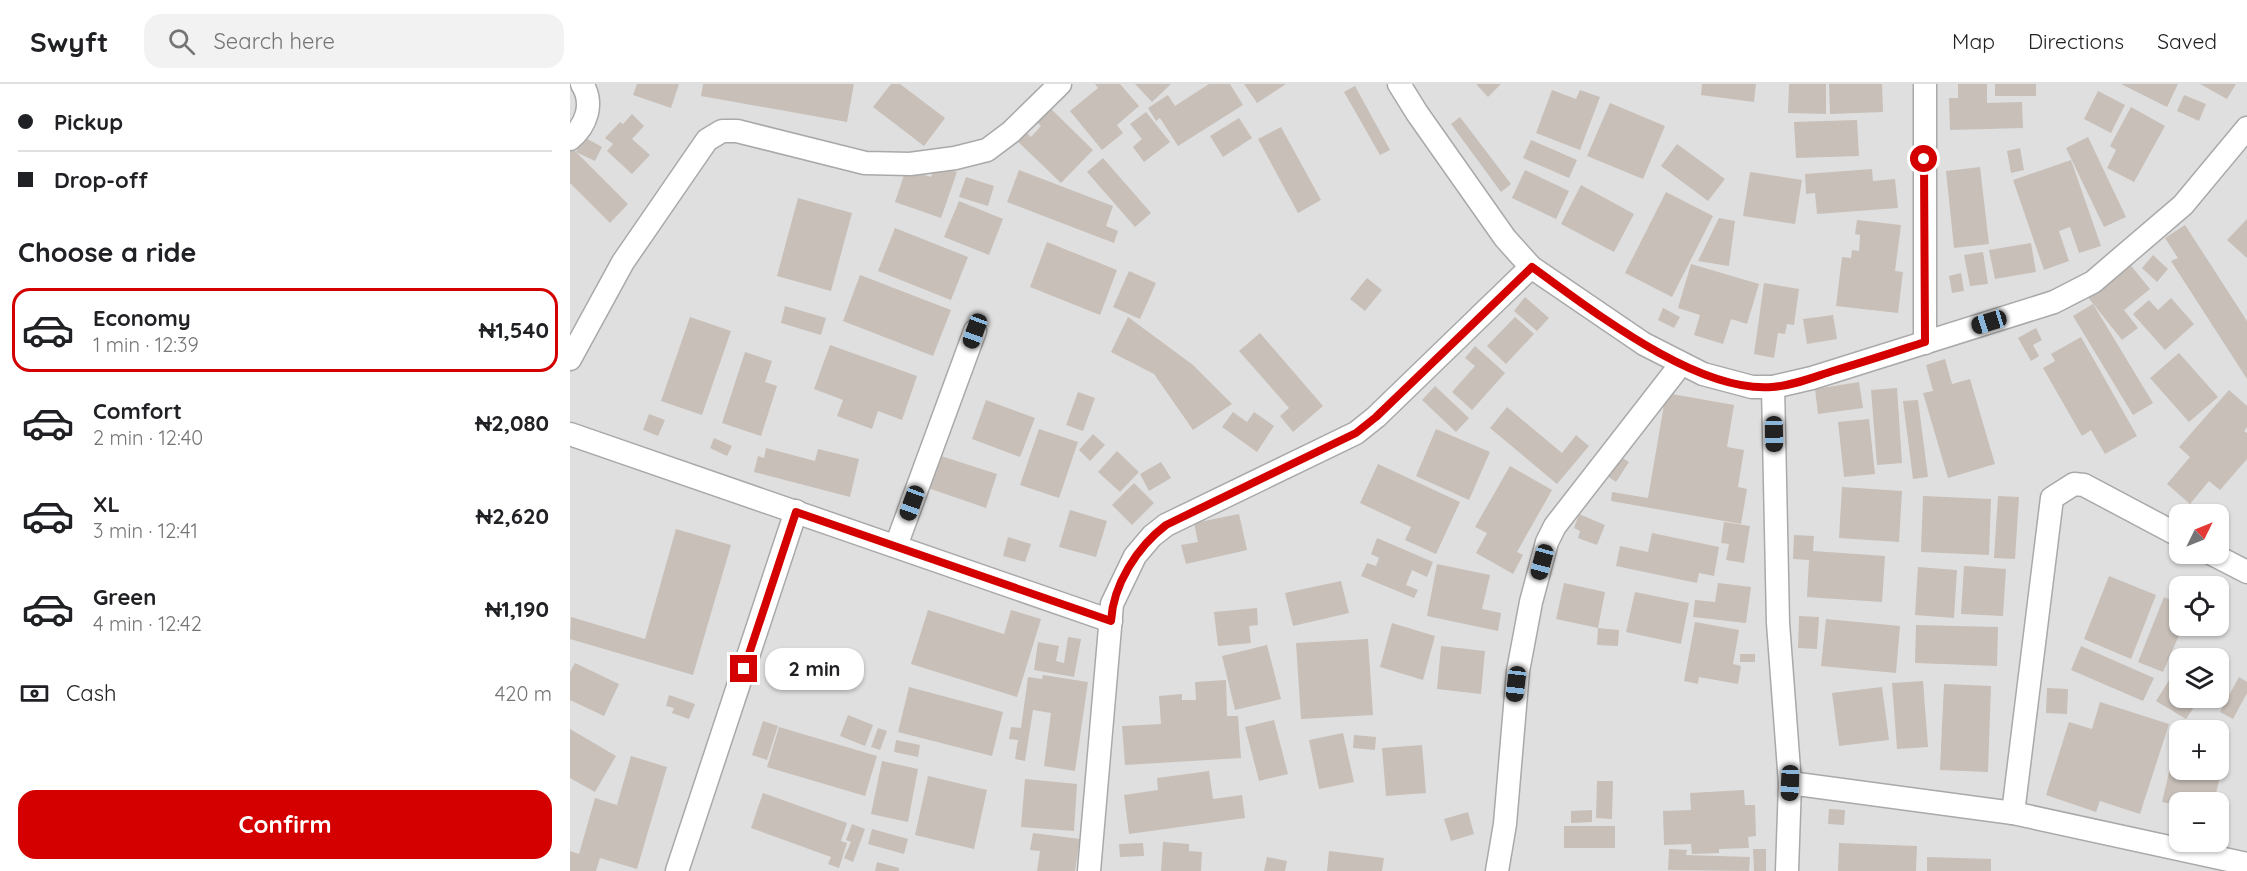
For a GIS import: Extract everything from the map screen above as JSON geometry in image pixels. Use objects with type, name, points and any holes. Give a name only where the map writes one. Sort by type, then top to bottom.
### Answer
[{"type":"street","points":[[570,139],[577,134],[589,111],[586,91],[582,84]]},
{"type":"street","points":[[570,359],[623,262],[707,140],[722,131],[737,131],[865,163],[910,164],[955,158],[987,150],[1011,132],[1060,84]]},
{"type":"street","points":[[1399,84],[1505,238],[1532,267],[1644,344],[1681,364],[1726,382],[1752,387],[1773,387],[1812,378],[2054,302],[2093,282],[2183,205],[2247,128]]},
{"type":"street","points":[[1925,84],[1925,342]]},
{"type":"street","points":[[1089,871],[1112,604],[1135,556],[1152,536],[1166,525],[1356,433],[1376,417],[1532,267]]},
{"type":"street","points":[[896,546],[975,331]]},
{"type":"street","points":[[1497,871],[1505,824],[1518,671],[1531,602],[1547,542],[1555,525],[1681,364]]},
{"type":"street","points":[[1773,387],[1778,623],[1790,783],[1787,871]]},
{"type":"street","points":[[570,434],[1111,621]]},
{"type":"street","points":[[2013,813],[2052,498],[2074,484],[2084,485],[2169,530]]},
{"type":"street","points":[[677,871],[796,512]]},
{"type":"street","points":[[2229,563],[2247,572]]},
{"type":"street","points":[[1790,783],[2013,813],[2247,864]]},
{"type":"shaded area","points":[[570,84],[2247,84],[2247,871],[570,871]]},
{"type":"building","points":[[637,84],[679,84],[671,108],[633,95]]},
{"type":"building","points":[[703,84],[854,84],[847,122],[701,96]]},
{"type":"building","points":[[891,84],[900,84],[945,118],[924,146],[873,107]]},
{"type":"building","points":[[1095,84],[1120,84],[1139,106],[1117,125],[1123,133],[1102,150],[1070,111],[1098,88]]},
{"type":"building","points":[[1135,84],[1171,84],[1152,102]]},
{"type":"building","points":[[1209,84],[1230,84],[1243,105],[1178,146],[1160,118],[1156,121],[1148,108],[1168,95],[1175,106]]},
{"type":"building","points":[[1244,84],[1286,84],[1257,103]]},
{"type":"building","points":[[1476,84],[1501,84],[1488,97]]},
{"type":"building","points":[[1702,84],[1756,84],[1754,102],[1701,95]]},
{"type":"building","points":[[1789,84],[1826,84],[1826,114],[1788,113]]},
{"type":"building","points":[[1829,84],[1882,84],[1883,112],[1830,114]]},
{"type":"building","points":[[1958,84],[1987,84],[1987,103],[2022,102],[2023,128],[1950,130],[1949,98],[1958,98]]},
{"type":"building","points":[[1995,84],[2036,84],[2036,96],[1995,96]]},
{"type":"building","points":[[2121,84],[2178,84],[2167,107]]},
{"type":"building","points":[[2200,84],[2236,84],[2227,99]]},
{"type":"building","points":[[1355,86],[1390,150],[1380,155],[1344,92]]},
{"type":"building","points":[[1552,90],[1576,99],[1580,90],[1600,97],[1580,150],[1536,133]]},
{"type":"building","points":[[2098,91],[2125,105],[2111,133],[2084,119]]},
{"type":"building","points":[[2184,95],[2206,104],[2199,121],[2177,111]]},
{"type":"building","points":[[1045,103],[1093,150],[1061,183],[1011,135],[1020,126],[1031,137],[1041,126],[1032,117]]},
{"type":"building","points":[[1610,103],[1665,126],[1643,179],[1587,156]]},
{"type":"building","points":[[2131,107],[2165,126],[2134,182],[2107,168],[2116,150],[2110,146]]},
{"type":"building","points":[[1146,112],[1170,142],[1144,162],[1133,147],[1142,139],[1130,124]]},
{"type":"building","points":[[632,114],[644,126],[632,139],[650,155],[632,174],[607,151],[613,144],[605,138],[620,122],[623,124]]},
{"type":"building","points":[[1460,117],[1511,184],[1501,192],[1451,124]]},
{"type":"building","points":[[1239,118],[1252,138],[1223,157],[1210,136]]},
{"type":"building","points":[[1857,120],[1859,156],[1796,158],[1794,122]]},
{"type":"building","points":[[1281,127],[1321,200],[1298,213],[1258,139]]},
{"type":"building","points":[[584,137],[602,147],[595,161],[576,152]]},
{"type":"building","points":[[2088,137],[2126,217],[2104,227],[2066,148]]},
{"type":"building","points":[[1531,140],[1577,160],[1569,178],[1523,158]]},
{"type":"building","points":[[1677,144],[1725,179],[1708,201],[1661,166]]},
{"type":"building","points":[[570,146],[628,204],[610,223],[570,183]]},
{"type":"building","points":[[2020,148],[2024,170],[2011,173],[2007,151]]},
{"type":"building","points":[[1103,158],[1151,213],[1135,227],[1087,172]]},
{"type":"building","points":[[2071,160],[2101,246],[2079,253],[2070,227],[2059,231],[2069,261],[2044,270],[2013,180]]},
{"type":"building","points":[[935,165],[957,172],[941,218],[895,202],[906,169],[931,177]]},
{"type":"building","points":[[1980,167],[1989,244],[1954,248],[1946,171]]},
{"type":"building","points":[[1872,169],[1873,181],[1895,179],[1898,208],[1817,214],[1815,193],[1806,194],[1805,174]]},
{"type":"building","points":[[1019,170],[1113,206],[1106,226],[1118,231],[1114,243],[1007,202]]},
{"type":"building","points":[[1525,170],[1569,191],[1556,219],[1512,198]]},
{"type":"building","points":[[1750,172],[1802,180],[1795,224],[1743,216]]},
{"type":"building","points":[[966,177],[994,186],[988,206],[959,197]]},
{"type":"building","points":[[1581,185],[1634,214],[1614,252],[1561,224]]},
{"type":"building","points":[[1666,192],[1713,216],[1672,297],[1625,273]]},
{"type":"building","points":[[798,198],[852,213],[831,291],[777,276]]},
{"type":"building","points":[[959,201],[1003,219],[989,255],[944,237]]},
{"type":"building","points":[[1719,218],[1735,221],[1729,266],[1698,261]]},
{"type":"building","points":[[2247,219],[2247,258],[2227,240]]},
{"type":"building","points":[[1857,220],[1901,225],[1895,271],[1903,272],[1898,313],[1836,306],[1842,257],[1851,258],[1852,250],[1859,251],[1860,235],[1855,234]]},
{"type":"building","points":[[2185,225],[2247,321],[2247,379],[2171,261],[2178,258],[2165,238]]},
{"type":"building","points":[[895,228],[968,257],[951,300],[878,271]]},
{"type":"building","points":[[1047,242],[1117,270],[1100,315],[1030,287]]},
{"type":"building","points":[[2031,243],[2036,272],[1995,279],[1989,250]]},
{"type":"building","points":[[1983,252],[1988,284],[1970,286],[1964,255]]},
{"type":"building","points":[[2153,255],[2168,269],[2157,282],[2142,268]]},
{"type":"building","points":[[2128,262],[2150,289],[2124,310],[2138,328],[2122,340],[2087,296]]},
{"type":"building","points":[[1691,264],[1759,284],[1747,324],[1731,319],[1723,344],[1694,335],[1700,315],[1678,308]]},
{"type":"building","points":[[1129,271],[1156,283],[1140,319],[1113,307]]},
{"type":"building","points":[[1961,273],[1964,291],[1952,293],[1949,276]]},
{"type":"building","points":[[860,275],[951,310],[933,356],[843,321]]},
{"type":"building","points":[[1367,278],[1382,290],[1365,311],[1350,299]]},
{"type":"building","points":[[1764,283],[1799,289],[1794,325],[1787,324],[1785,334],[1778,333],[1774,358],[1754,354]]},
{"type":"building","points":[[1525,297],[1549,318],[1537,331],[1514,311]]},
{"type":"building","points":[[2171,298],[2194,324],[2165,350],[2133,314],[2149,300],[2158,310]]},
{"type":"building","points":[[2093,304],[2153,403],[2133,415],[2073,316]]},
{"type":"building","points":[[785,306],[826,318],[821,335],[781,323]]},
{"type":"building","points":[[1663,308],[1680,317],[1674,328],[1658,320]]},
{"type":"building","points":[[1833,315],[1837,339],[1807,344],[1803,319]]},
{"type":"building","points":[[690,317],[731,331],[702,415],[661,401]]},
{"type":"building","points":[[1128,317],[1193,365],[1232,404],[1193,430],[1154,374],[1111,352]]},
{"type":"building","points":[[1515,317],[1534,334],[1506,364],[1487,346]]},
{"type":"building","points":[[2036,328],[2042,340],[2033,345],[2039,356],[2031,361],[2018,338]]},
{"type":"building","points":[[1260,333],[1323,406],[1293,432],[1280,416],[1289,408],[1239,351]]},
{"type":"building","points":[[2081,337],[2137,436],[2105,454],[2091,430],[2082,436],[2043,368],[2055,361],[2051,354]]},
{"type":"building","points":[[830,345],[917,376],[902,420],[878,411],[872,429],[837,416],[843,400],[814,389]]},
{"type":"building","points":[[1475,346],[1505,373],[1472,410],[1452,392],[1475,366],[1465,358]]},
{"type":"building","points":[[745,352],[772,361],[765,382],[777,386],[761,436],[722,423]]},
{"type":"building","points":[[2179,353],[2218,397],[2189,422],[2150,378]]},
{"type":"building","points":[[1945,359],[1952,384],[1970,379],[1995,464],[1948,478],[1923,393],[1933,391],[1926,365]]},
{"type":"building","points":[[1859,382],[1863,408],[1818,414],[1815,389]]},
{"type":"building","points":[[1435,386],[1469,418],[1456,432],[1422,400]]},
{"type":"building","points":[[1897,388],[1902,463],[1877,465],[1871,390]]},
{"type":"building","points":[[2229,390],[2247,406],[2247,427],[2244,431],[2247,433],[2247,459],[2220,490],[2209,481],[2190,504],[2167,484],[2190,457],[2179,447]]},
{"type":"building","points":[[1078,392],[1095,398],[1083,431],[1066,425]]},
{"type":"building","points":[[1666,393],[1734,405],[1727,447],[1744,450],[1738,487],[1747,489],[1741,524],[1611,501],[1612,492],[1648,498]]},
{"type":"building","points":[[986,400],[1035,418],[1020,457],[972,439]]},
{"type":"building","points":[[1918,400],[1928,477],[1913,479],[1903,401]]},
{"type":"building","points":[[1507,407],[1562,453],[1576,435],[1589,446],[1557,484],[1490,428]]},
{"type":"building","points":[[1233,412],[1247,422],[1254,412],[1274,426],[1257,452],[1222,427]]},
{"type":"building","points":[[649,414],[665,420],[658,436],[643,430]]},
{"type":"building","points":[[1869,419],[1875,474],[1844,477],[1838,422]]},
{"type":"building","points":[[1039,429],[1078,442],[1059,498],[1020,485]]},
{"type":"building","points":[[1436,429],[1490,452],[1469,500],[1416,476]]},
{"type":"building","points":[[1093,434],[1105,445],[1090,461],[1079,450]]},
{"type":"building","points":[[714,438],[732,446],[727,456],[710,448]]},
{"type":"building","points":[[766,448],[815,461],[818,449],[859,459],[850,497],[754,472],[758,456],[764,458]]},
{"type":"building","points":[[1117,451],[1139,472],[1120,492],[1098,472]]},
{"type":"building","points":[[1616,454],[1629,462],[1616,482],[1603,473]]},
{"type":"building","points":[[938,455],[997,474],[986,508],[928,488]]},
{"type":"building","points":[[1161,462],[1171,478],[1149,491],[1140,474]]},
{"type":"building","points":[[1378,464],[1460,502],[1436,554],[1405,540],[1411,527],[1360,503]]},
{"type":"building","points":[[1510,466],[1552,490],[1517,552],[1523,555],[1513,574],[1476,553],[1487,533],[1475,527]]},
{"type":"building","points":[[1134,483],[1154,503],[1132,525],[1112,505]]},
{"type":"building","points":[[1842,487],[1902,491],[1899,542],[1839,538]]},
{"type":"building","points":[[1923,496],[1991,499],[1989,555],[1921,552]]},
{"type":"building","points":[[1998,496],[2019,497],[2015,559],[1994,558]]},
{"type":"building","points":[[1070,510],[1107,521],[1096,557],[1059,547]]},
{"type":"building","points":[[1239,514],[1247,550],[1186,564],[1181,545],[1198,542],[1194,523]]},
{"type":"building","points":[[1579,514],[1605,525],[1597,545],[1578,538],[1580,531],[1574,528]]},
{"type":"building","points":[[1724,522],[1750,526],[1744,563],[1726,560],[1729,544],[1721,543]]},
{"type":"building","points":[[676,529],[731,545],[693,675],[570,639],[571,617],[645,639]]},
{"type":"building","points":[[1652,533],[1719,547],[1714,576],[1699,573],[1697,583],[1616,566],[1620,546],[1648,552]]},
{"type":"building","points":[[1794,535],[1814,536],[1813,551],[1885,556],[1882,602],[1807,597],[1809,560],[1793,559]]},
{"type":"building","points":[[1008,537],[1031,544],[1025,562],[1003,556]]},
{"type":"building","points":[[1377,538],[1433,562],[1427,577],[1412,570],[1406,585],[1418,590],[1414,598],[1361,576],[1367,563],[1376,566],[1379,558],[1371,554]]},
{"type":"building","points":[[1437,564],[1490,575],[1482,609],[1501,613],[1498,631],[1427,616]]},
{"type":"building","points":[[1964,566],[2006,569],[2003,616],[1961,614]]},
{"type":"building","points":[[1918,567],[1957,570],[1954,618],[1915,615]]},
{"type":"building","points":[[2109,576],[2156,595],[2131,659],[2084,639]]},
{"type":"building","points":[[1341,581],[1349,613],[1293,626],[1285,593]]},
{"type":"building","points":[[1564,583],[1605,592],[1598,628],[1556,619]]},
{"type":"building","points":[[1718,583],[1751,587],[1746,623],[1693,617],[1695,600],[1715,602]]},
{"type":"building","points":[[1635,592],[1689,603],[1681,644],[1626,632]]},
{"type":"building","points":[[2164,597],[2169,599],[2169,636],[2179,636],[2173,648],[2169,648],[2169,658],[2163,672],[2138,662]]},
{"type":"building","points":[[1257,608],[1258,625],[1249,626],[1251,643],[1218,646],[1214,612]]},
{"type":"building","points":[[928,610],[1004,634],[1011,610],[1041,619],[1017,697],[911,664]]},
{"type":"building","points":[[1799,616],[1819,617],[1817,649],[1798,648]]},
{"type":"building","points":[[1826,619],[1900,626],[1896,673],[1821,666]]},
{"type":"building","points":[[1695,622],[1739,630],[1733,664],[1741,666],[1738,684],[1699,677],[1698,684],[1684,681]]},
{"type":"building","points":[[1392,623],[1435,636],[1423,680],[1380,667]]},
{"type":"building","points":[[1916,625],[1998,627],[1997,666],[1915,663]]},
{"type":"building","points":[[1598,628],[1619,630],[1618,646],[1597,645]]},
{"type":"building","points":[[1068,637],[1081,639],[1074,677],[1034,670],[1038,642],[1059,646],[1056,661],[1064,663]]},
{"type":"building","points":[[1368,639],[1373,715],[1301,719],[1296,643]]},
{"type":"building","points":[[1267,645],[1281,699],[1235,710],[1222,656]]},
{"type":"building","points":[[1441,646],[1485,651],[1481,694],[1437,689]]},
{"type":"building","points":[[2081,646],[2154,678],[2143,701],[2071,670]]},
{"type":"building","points":[[1740,654],[1755,654],[1755,662],[1740,662]]},
{"type":"building","points":[[575,663],[619,684],[604,716],[570,700],[570,672]]},
{"type":"building","points":[[1043,675],[1088,682],[1075,771],[1044,766],[1051,713],[1033,710],[1025,761],[1015,759],[1018,740],[1009,739],[1011,727],[1021,728],[1028,677],[1042,679]]},
{"type":"building","points":[[2239,677],[2247,682],[2247,693],[2233,719],[2220,712],[2222,708],[2229,708],[2229,695]]},
{"type":"building","points":[[1226,680],[1227,716],[1238,716],[1241,758],[1125,765],[1122,726],[1161,724],[1159,696],[1182,694],[1182,700],[1196,700],[1195,682]]},
{"type":"building","points":[[2169,680],[2169,708],[2193,708],[2186,719],[2156,701]]},
{"type":"building","points":[[1923,681],[1928,747],[1897,749],[1892,683]]},
{"type":"building","points":[[1944,684],[1991,686],[1988,772],[1940,770]]},
{"type":"building","points":[[909,687],[1003,712],[992,756],[898,732]]},
{"type":"building","points":[[1882,687],[1889,740],[1839,746],[1832,693]]},
{"type":"building","points":[[2047,688],[2068,689],[2067,714],[2046,713]]},
{"type":"building","points":[[669,695],[695,704],[689,719],[672,713],[674,708],[666,706]]},
{"type":"building","points":[[2100,702],[2169,724],[2140,814],[2100,801],[2096,812],[2046,795],[2069,722],[2092,729]]},
{"type":"building","points":[[848,715],[873,725],[865,746],[840,736]]},
{"type":"building","points":[[1274,720],[1288,774],[1259,781],[1245,727]]},
{"type":"building","points":[[763,721],[778,726],[767,760],[752,755]]},
{"type":"building","points":[[779,727],[877,756],[865,796],[767,767]]},
{"type":"building","points":[[878,728],[887,731],[880,750],[871,747]]},
{"type":"building","points":[[570,729],[616,756],[595,792],[570,778]]},
{"type":"building","points":[[1343,733],[1354,782],[1319,789],[1309,740]]},
{"type":"building","points":[[1354,735],[1376,737],[1375,750],[1353,748]]},
{"type":"building","points":[[896,740],[920,745],[918,757],[894,752]]},
{"type":"building","points":[[1422,745],[1426,793],[1386,796],[1382,748]]},
{"type":"building","points":[[631,756],[667,767],[637,869],[600,858],[596,871],[570,871],[570,851],[579,854],[595,798],[617,805]]},
{"type":"building","points":[[882,761],[918,769],[908,822],[871,814]]},
{"type":"building","points":[[1209,771],[1213,799],[1242,795],[1245,818],[1129,834],[1124,795],[1158,790],[1157,778]]},
{"type":"building","points":[[2169,772],[2169,780],[2219,780],[2216,792],[2169,792],[2169,804],[2162,802]]},
{"type":"building","points":[[928,776],[987,790],[974,849],[915,835]]},
{"type":"building","points":[[1025,779],[1077,784],[1074,831],[1021,827]]},
{"type":"building","points":[[1597,781],[1613,781],[1612,819],[1596,818]]},
{"type":"building","points":[[1744,790],[1745,805],[1755,805],[1756,836],[1748,837],[1749,848],[1719,849],[1719,853],[1692,854],[1691,844],[1664,845],[1663,811],[1691,810],[1690,793]]},
{"type":"building","points":[[763,793],[847,823],[841,841],[847,843],[839,868],[828,864],[831,857],[751,828]]},
{"type":"building","points":[[1829,809],[1845,810],[1844,825],[1828,824]]},
{"type":"building","points":[[1592,810],[1592,822],[1571,823],[1571,811]]},
{"type":"building","points":[[1468,812],[1474,834],[1451,841],[1444,819]]},
{"type":"building","points":[[852,824],[865,829],[853,862],[844,858],[851,842],[846,840]]},
{"type":"building","points":[[1564,826],[1615,826],[1615,848],[1564,848]]},
{"type":"building","points":[[872,829],[908,839],[904,854],[868,844]]},
{"type":"building","points":[[1033,833],[1080,839],[1075,871],[1037,871],[1040,851],[1030,850]]},
{"type":"building","points":[[1163,842],[1189,844],[1189,851],[1202,852],[1201,871],[1161,871]]},
{"type":"building","points":[[1143,843],[1144,856],[1120,857],[1119,844]]},
{"type":"building","points":[[1839,843],[1917,846],[1916,871],[1838,871]]},
{"type":"building","points":[[1669,849],[1687,850],[1686,855],[1750,857],[1749,871],[1668,870]]},
{"type":"building","points":[[1753,849],[1766,849],[1766,871],[1754,871]]},
{"type":"building","points":[[1329,851],[1384,858],[1382,871],[1327,871]]},
{"type":"building","points":[[1267,857],[1287,861],[1285,871],[1264,871]]},
{"type":"building","points":[[1927,857],[1991,859],[1991,871],[1927,871]]},
{"type":"building","points":[[877,862],[899,868],[899,871],[875,871]]},
{"type":"route","points":[[744,669],[796,512],[1111,621],[1112,604],[1135,556],[1152,536],[1166,525],[1356,433],[1376,417],[1532,267],[1644,344],[1702,374],[1739,385],[1773,387],[1812,378],[1925,342],[1924,159]]}]
